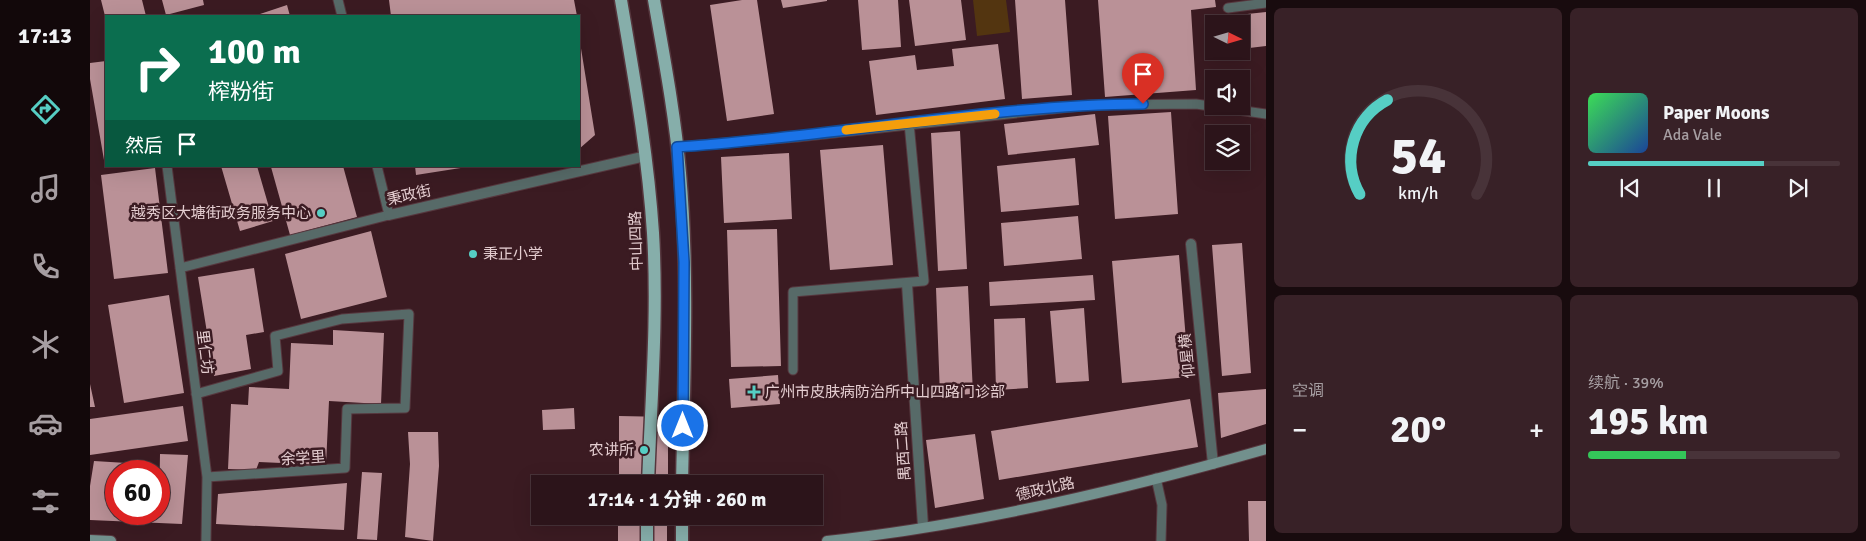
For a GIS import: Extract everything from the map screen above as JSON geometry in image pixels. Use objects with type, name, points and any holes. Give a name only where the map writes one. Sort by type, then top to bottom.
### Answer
[{"type":"main road","name":"中山四路","points":[[621,0],[646,156],[654,254],[648,475]]},
{"type":"main road","points":[[654,0],[677,147],[684,262],[682,475]]},
{"type":"main road","points":[[647,541],[648,525]]},
{"type":"main road","points":[[682,525],[682,541]]},
{"type":"street","name":"秉政街","points":[[389,215],[646,156]]},
{"type":"street","name":"仰星横","points":[[1191,244],[1213,464]]},
{"type":"street","name":"禺西二路","points":[[907,284],[923,526]]},
{"type":"street","name":"德政北路","points":[[827,541],[1011,512],[1213,464],[1266,449]]},
{"type":"street","points":[[90,540],[111,541]]},
{"type":"lane","points":[[338,0],[342,15]]},
{"type":"lane","points":[[1228,8],[1266,3]]},
{"type":"lane","points":[[677,147],[797,137],[909,123],[1090,105],[1196,104],[1266,114]]},
{"type":"lane","points":[[793,370],[793,292],[907,284],[924,281],[909,123]]},
{"type":"lane","name":"里仁坊","points":[[167,167],[207,477],[206,541]]},
{"type":"lane","points":[[378,167],[389,215]]},
{"type":"lane","name":"秉政街","points":[[180,268],[389,215]]},
{"type":"lane","name":"余学里","points":[[196,394],[278,371],[276,336],[342,319],[408,314],[405,408],[347,409],[345,468],[207,477]]},
{"type":"lane","points":[[1156,478],[1162,505],[1161,541]]},
{"type":"shaded area","points":[[973,0],[1006,0],[1010,32],[977,36]]},
{"type":"building","points":[[101,0],[142,0],[146,15],[105,15]]},
{"type":"building","points":[[162,0],[203,0],[204,5],[166,15]]},
{"type":"building","points":[[389,0],[574,0],[577,15],[391,15]]},
{"type":"building","points":[[742,0],[757,0],[774,114],[727,121],[710,5]]},
{"type":"building","points":[[781,0],[827,0],[827,1],[783,8]]},
{"type":"building","points":[[858,0],[898,0],[901,47],[862,50]]},
{"type":"building","points":[[909,0],[961,0],[966,40],[915,46]]},
{"type":"building","points":[[1015,0],[1065,0],[1072,95],[1022,99]]},
{"type":"building","points":[[1098,0],[1215,0],[1216,7],[1191,10],[1196,90],[1105,97]]},
{"type":"building","points":[[287,5],[290,15],[257,15]]},
{"type":"building","points":[[1266,12],[1266,46],[1250,48],[1250,15],[1238,15]]},
{"type":"building","points":[[580,42],[595,135],[580,148]]},
{"type":"building","points":[[998,44],[1005,99],[876,115],[869,61],[915,55],[917,70],[954,66],[952,49]]},
{"type":"building","points":[[105,61],[105,160],[90,79],[90,63]]},
{"type":"building","points":[[1171,112],[1178,214],[1115,219],[1108,116]]},
{"type":"building","points":[[1095,114],[1099,145],[1008,155],[1004,124]]},
{"type":"building","points":[[960,131],[967,269],[938,271],[931,133]]},
{"type":"building","points":[[883,145],[893,265],[830,270],[820,150]]},
{"type":"building","points":[[789,153],[792,219],[724,223],[721,157]]},
{"type":"building","points":[[1075,158],[1079,205],[1001,212],[997,166]]},
{"type":"building","points":[[221,167],[257,167],[273,221],[240,231]]},
{"type":"building","points":[[271,167],[343,167],[357,217],[290,235]]},
{"type":"building","points":[[415,167],[467,167],[416,175]]},
{"type":"building","points":[[155,168],[168,273],[114,279],[101,175]]},
{"type":"building","points":[[1078,216],[1082,259],[1004,266],[1001,223]]},
{"type":"building","points":[[777,229],[781,366],[731,367],[727,230]]},
{"type":"building","points":[[371,231],[387,297],[301,319],[285,254]]},
{"type":"building","points":[[1242,243],[1251,373],[1222,376],[1212,245]]},
{"type":"building","points":[[1179,255],[1189,377],[1122,383],[1112,261]]},
{"type":"building","points":[[254,268],[264,332],[246,335],[251,369],[214,376],[198,277]]},
{"type":"building","points":[[1093,275],[1095,300],[990,306],[989,282]]},
{"type":"building","points":[[968,286],[973,394],[940,396],[936,288]]},
{"type":"building","points":[[169,295],[184,393],[124,403],[108,305]]},
{"type":"building","points":[[1084,308],[1089,381],[1056,383],[1050,311]]},
{"type":"building","points":[[1025,318],[1028,388],[996,390],[994,319]]},
{"type":"building","points":[[333,330],[384,333],[381,404],[329,401],[326,465],[259,462],[256,470],[228,469],[231,404],[248,405],[249,387],[289,389],[291,343],[333,345]]},
{"type":"building","name":"广州市皮肤病防治所中山四路门诊部","points":[[778,375],[780,404],[731,408],[729,379]]},
{"type":"building","points":[[90,384],[95,407],[90,407]]},
{"type":"building","points":[[1266,389],[1266,424],[1221,438],[1218,393]]},
{"type":"building","points":[[1190,399],[1198,447],[999,480],[991,431]]},
{"type":"building","points":[[183,406],[188,441],[90,455],[90,419]]},
{"type":"building","points":[[574,408],[575,429],[543,430],[542,410]]},
{"type":"building","name":"农讲所","points":[[619,416],[668,417],[668,475],[619,475]]},
{"type":"building","points":[[408,432],[438,432],[439,466],[433,541],[405,537],[410,464]]},
{"type":"building","points":[[975,434],[984,499],[935,508],[926,440]]},
{"type":"building","points":[[160,454],[188,455],[182,524],[170,523],[170,460],[160,460]]},
{"type":"building","points":[[94,461],[105,462],[105,521],[90,520],[90,486]]},
{"type":"building","points":[[362,472],[382,473],[377,540],[357,539]]},
{"type":"building","points":[[347,483],[344,530],[216,524],[218,494]]},
{"type":"building","points":[[1248,501],[1266,501],[1266,541],[1249,541]]},
{"type":"building","points":[[618,525],[667,525],[667,541],[618,541]]},
{"type":"slow traffic","points":[[846,130],[995,114]]},
{"type":"place","name":"越秀区大塘街政务服务中心","points":[[321,213]]},
{"type":"place","name":"秉正小学","points":[[473,254]]},
{"type":"place","name":"广州市皮肤病防治所中山四路门诊部","points":[[754,392]]},
{"type":"place","name":"农讲所","points":[[644,450]]},
{"type":"route","points":[[683,426],[684,262],[677,147],[797,137],[909,123],[1090,105],[1143,104]]}]
